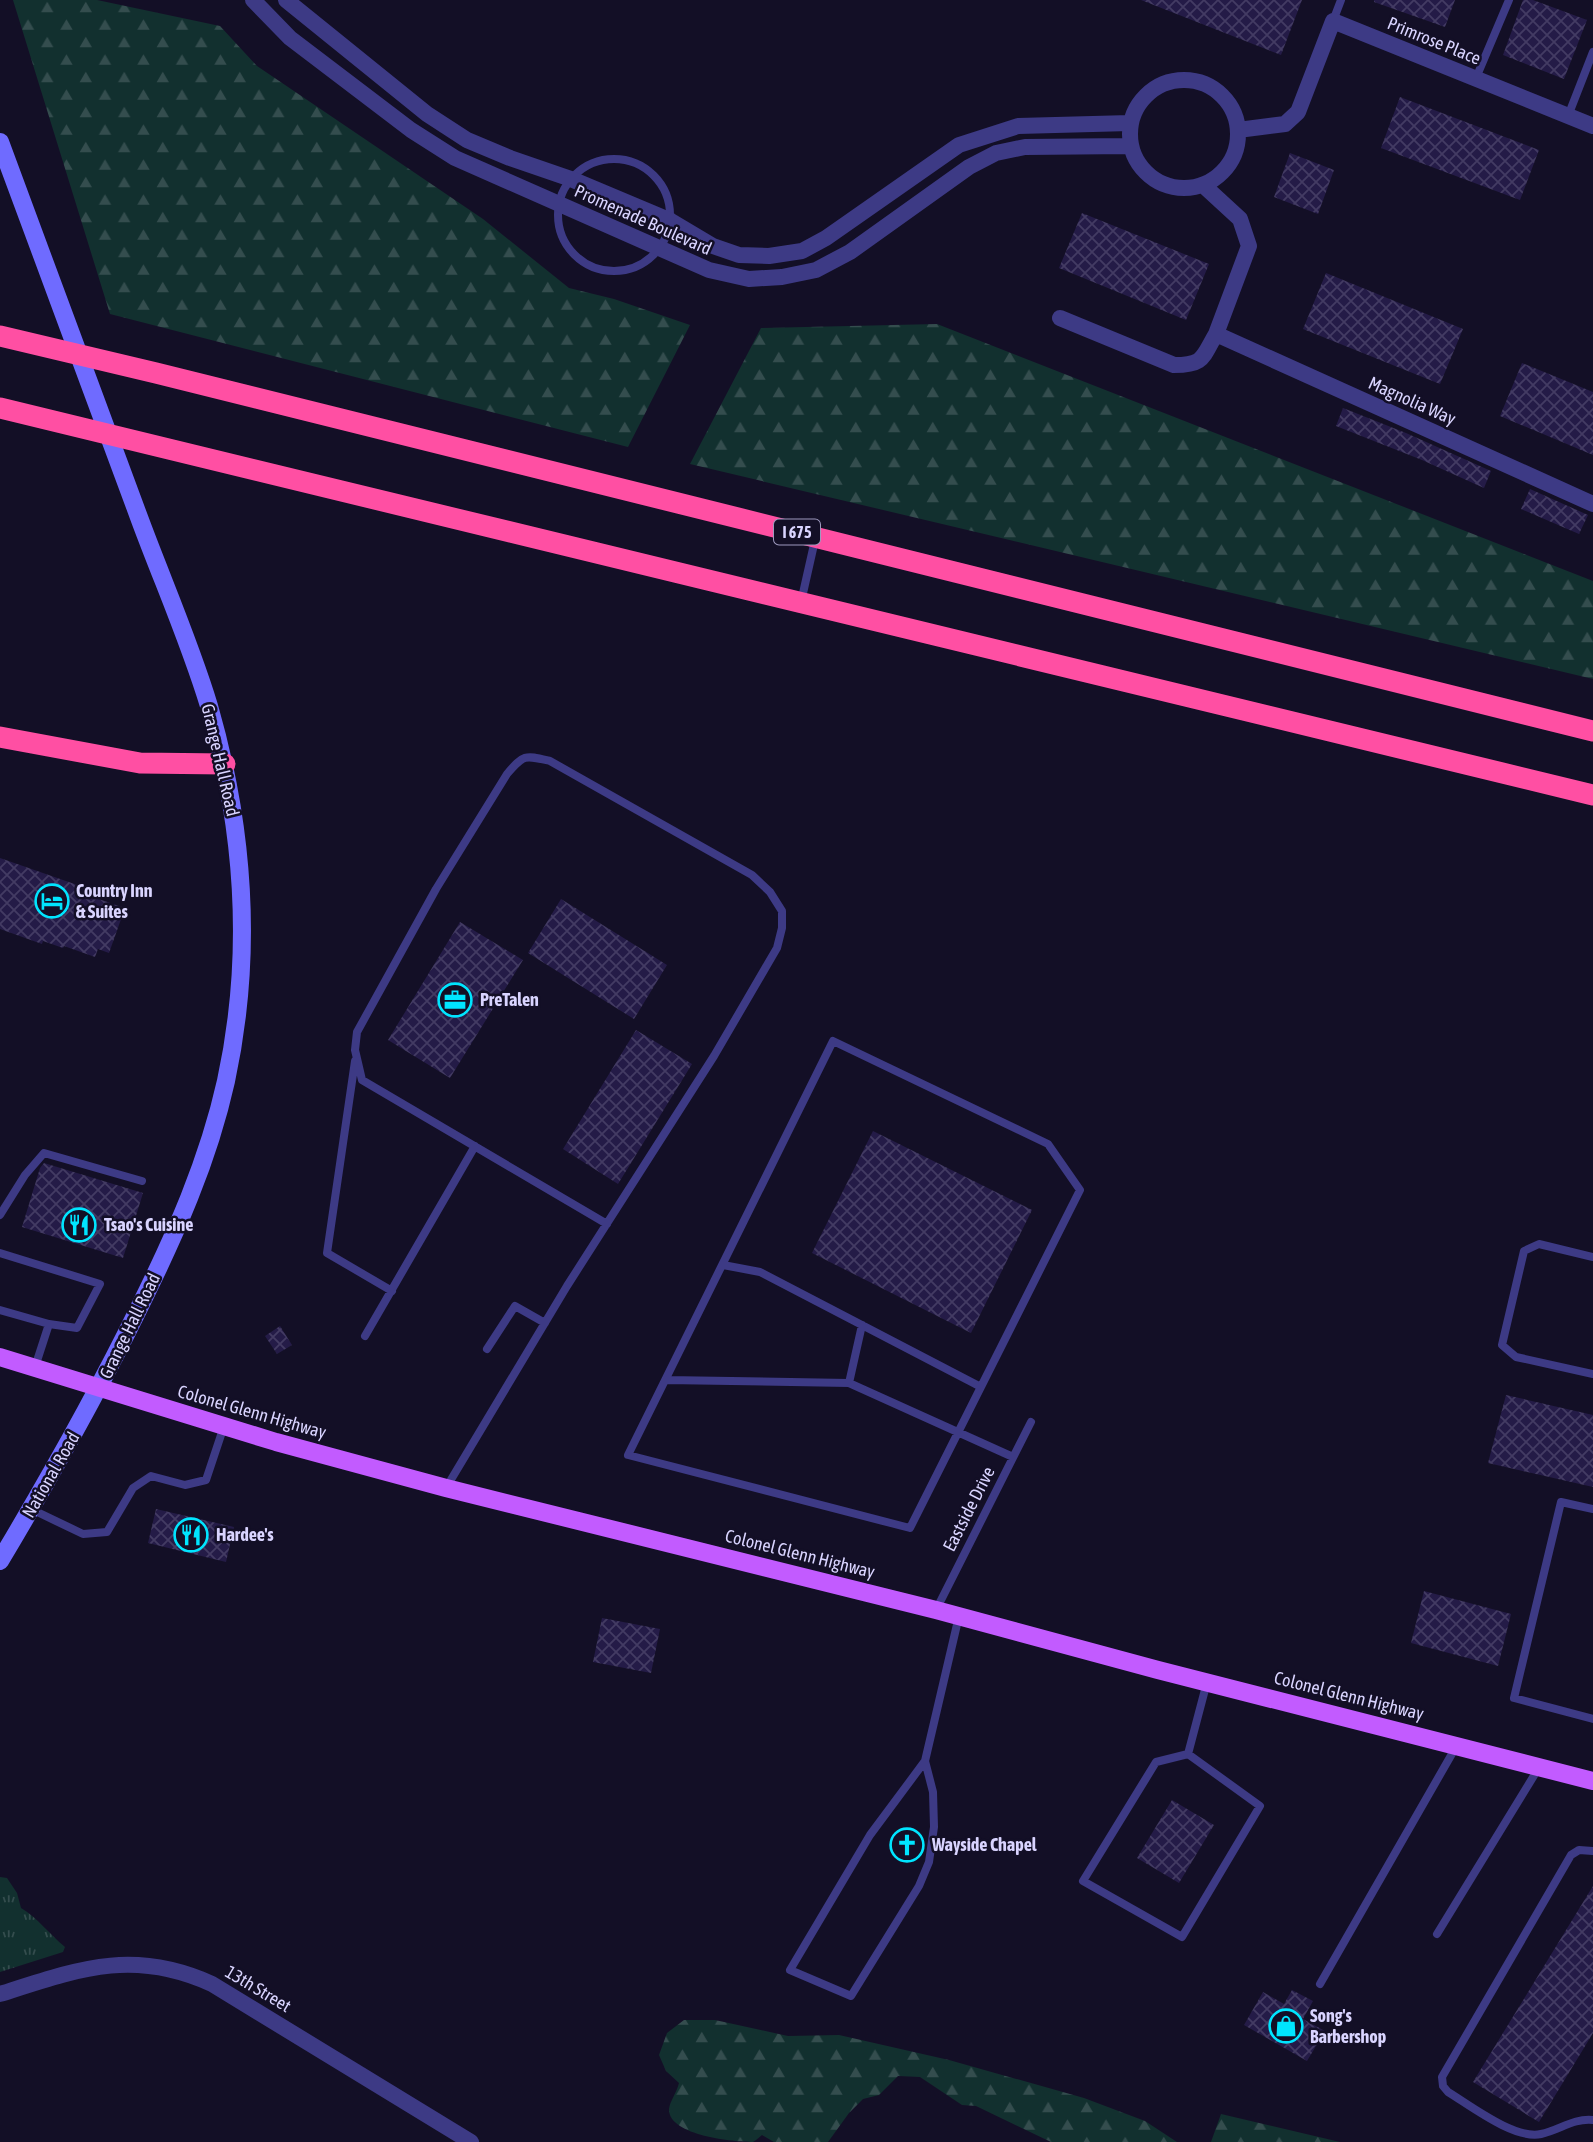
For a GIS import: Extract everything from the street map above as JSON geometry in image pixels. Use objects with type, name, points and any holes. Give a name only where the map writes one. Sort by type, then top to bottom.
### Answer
[{"type":"highway","name":"I 675","points":[[0,336],[1593,731]]},
{"type":"highway","points":[[0,408],[1593,795]]},
{"type":"highway","points":[[0,737],[139,763],[225,764]]},
{"type":"main road","name":"Grange Hall Road","points":[[0,142],[200,679],[225,764],[238,838],[242,910],[239,992],[225,1082],[207,1152],[192,1194],[100,1388]]},
{"type":"main road","name":"Colonel Glenn Highway","points":[[0,1357],[224,1426],[446,1488],[936,1610],[1593,1781]]},
{"type":"main road","name":"National Road","points":[[2,1552],[31,1509],[100,1388]]},
{"type":"street","name":"Promenade Boulevard","points":[[253,0],[290,38],[411,131],[455,159],[659,250],[709,270],[749,279],[782,277],[816,270],[850,252],[968,167],[996,153],[1025,147],[1130,146]]},
{"type":"street","name":"Promenade Boulevard","points":[[286,0],[427,114],[467,139],[671,221],[713,246],[739,255],[769,256],[802,251],[826,238],[959,145],[1018,125],[1130,123]]},
{"type":"street","name":"Primrose Place","points":[[1333,21],[1593,126]]},
{"type":"street","points":[[1238,130],[1285,124],[1298,112],[1333,21]]},
{"type":"street","points":[[1185,79],[1209,86],[1225,98],[1236,116],[1238,130],[1233,159],[1221,174],[1203,185],[1183,188],[1164,185],[1148,175],[1130,146],[1130,123],[1135,107],[1152,89],[1168,81],[1185,79]]},
{"type":"street","points":[[1060,318],[1174,365],[1192,365],[1201,359],[1216,334],[1250,246],[1240,219],[1203,185]]},
{"type":"street","name":"Magnolia Way","points":[[1216,334],[1593,504]]},
{"type":"street","name":"13th Street","points":[[0,1994],[66,1973],[105,1965],[162,1966],[188,1973],[212,1984],[471,2142]]},
{"type":"lane","points":[[1333,21],[1341,0]]},
{"type":"lane","points":[[1476,78],[1509,0]]},
{"type":"lane","points":[[1568,116],[1593,51]]},
{"type":"lane","points":[[604,159],[624,159],[648,170],[664,188],[669,202],[671,221],[659,250],[642,265],[622,272],[597,270],[571,253],[560,232],[558,204],[571,179],[586,165],[604,159]]},
{"type":"lane","points":[[800,604],[815,537]]},
{"type":"lane","points":[[392,1291],[327,1253],[356,1055],[357,1032],[443,877],[507,774],[520,758],[528,756],[550,761],[752,875],[770,892],[782,911],[782,928],[777,948],[714,1056],[545,1323],[446,1488]]},
{"type":"lane","points":[[833,1041],[1048,1144],[1080,1190],[910,1528],[628,1455],[723,1265],[833,1041]]},
{"type":"lane","points":[[356,1055],[362,1080],[607,1224]]},
{"type":"lane","points":[[365,1336],[475,1146]]},
{"type":"lane","points":[[0,1215],[25,1175],[44,1153],[142,1181]]},
{"type":"lane","points":[[1593,1257],[1539,1244],[1524,1251],[1502,1345],[1516,1357],[1593,1374]]},
{"type":"lane","points":[[0,1253],[100,1284],[77,1328],[49,1324],[0,1310]]},
{"type":"lane","points":[[723,1265],[760,1272],[981,1387]]},
{"type":"lane","points":[[487,1349],[514,1306],[545,1323]]},
{"type":"lane","points":[[35,1367],[49,1324]]},
{"type":"lane","points":[[849,1383],[862,1325]]},
{"type":"lane","points":[[666,1380],[849,1383],[1013,1457]]},
{"type":"lane","name":"Eastside Drive","points":[[936,1610],[1031,1422]]},
{"type":"lane","points":[[31,1509],[83,1534],[107,1532],[133,1488],[151,1476],[185,1485],[206,1480],[224,1426]]},
{"type":"lane","points":[[1593,1509],[1561,1502],[1514,1698],[1593,1719]]},
{"type":"lane","points":[[925,1761],[933,1792],[934,1827],[929,1862],[919,1886],[851,1996],[790,1970],[870,1835],[925,1761],[959,1616]]},
{"type":"lane","points":[[1188,1754],[1207,1682]]},
{"type":"lane","points":[[1320,1984],[1457,1745]]},
{"type":"lane","points":[[1188,1754],[1260,1806],[1182,1937],[1083,1881],[1156,1762],[1188,1754]]},
{"type":"lane","points":[[1437,1934],[1539,1766]]},
{"type":"lane","points":[[1593,1851],[1579,1850],[1571,1855],[1442,2077],[1443,2086],[1448,2092],[1501,2124],[1531,2135],[1542,2134],[1576,2120],[1593,2120]]},
{"type":"green space","points":[[13,0],[97,0],[220,26],[257,66],[483,219],[569,288],[614,299],[690,325],[628,447],[110,314]]},
{"type":"green space","points":[[937,324],[1593,581],[1593,679],[690,464],[761,328]]},
{"type":"green space","points":[[0,1877],[7,1878],[17,1893],[21,1908],[65,1947],[63,1952],[0,1972]]},
{"type":"green space","points":[[684,2020],[715,2020],[788,2036],[839,2035],[949,2060],[1084,2098],[1145,2121],[1177,2142],[1051,2142],[976,2106],[962,2105],[920,2077],[898,2076],[879,2095],[863,2099],[828,2142],[774,2142],[762,2135],[753,2142],[744,2142],[704,2136],[679,2126],[672,2118],[669,2109],[679,2083],[666,2071],[659,2055],[667,2033]]},
{"type":"green space","points":[[1221,2114],[1340,2142],[1211,2142]]},
{"type":"building","points":[[1141,0],[1302,0],[1281,55]]},
{"type":"building","points":[[1374,0],[1455,0],[1445,27]]},
{"type":"building","points":[[1523,0],[1533,0],[1587,20],[1564,79],[1503,55]]},
{"type":"building","points":[[1400,97],[1539,150],[1520,200],[1381,148]]},
{"type":"building","points":[[1290,153],[1334,170],[1318,214],[1274,197]]},
{"type":"building","points":[[1082,213],[1209,264],[1186,320],[1059,268]]},
{"type":"building","points":[[1326,273],[1463,329],[1440,384],[1303,329]]},
{"type":"building","points":[[1522,363],[1593,392],[1593,455],[1500,416]]},
{"type":"building","points":[[1343,408],[1491,471],[1484,488],[1336,426]]},
{"type":"building","points":[[1530,489],[1588,515],[1579,534],[1521,509]]},
{"type":"building","name":"Country Inn & Suites","points":[[0,858],[86,888],[84,894],[125,908],[109,953],[98,949],[95,957],[64,946],[63,948],[43,941],[42,944],[0,929]]},
{"type":"building","points":[[561,899],[667,965],[634,1019],[528,953]]},
{"type":"building","name":"PreTalen","points":[[460,922],[523,960],[450,1078],[388,1040]]},
{"type":"building","points":[[636,1030],[692,1064],[618,1184],[563,1149]]},
{"type":"building","points":[[873,1131],[1032,1210],[971,1333],[812,1253]]},
{"type":"building","points":[[44,1163],[143,1193],[123,1258],[22,1227],[40,1168]]},
{"type":"building","points":[[280,1326],[292,1345],[277,1354],[265,1336]]},
{"type":"building","points":[[1506,1395],[1593,1415],[1593,1487],[1488,1463]]},
{"type":"building","name":"Hardee's","points":[[156,1509],[234,1527],[226,1562],[148,1543]]},
{"type":"building","points":[[1424,1591],[1511,1614],[1498,1666],[1411,1643]]},
{"type":"building","points":[[602,1618],[660,1629],[651,1673],[593,1662]]},
{"type":"building","points":[[1172,1800],[1214,1825],[1179,1883],[1137,1858]]},
{"type":"building","points":[[1593,1886],[1593,2033],[1539,2122],[1473,2082]]},
{"type":"building","points":[[1292,1990],[1313,2001],[1303,2019],[1325,2031],[1307,2061],[1244,2025],[1263,1992],[1284,2004]]},
{"type":"place","name":"Country Inn & Suites","points":[[52,901]]},
{"type":"place","name":"PreTalen","points":[[455,1000]]},
{"type":"place","name":"Tsao's Cuisine","points":[[79,1225]]},
{"type":"place","name":"Hardee's","points":[[191,1535]]},
{"type":"place","name":"Wayside Chapel","points":[[907,1845]]},
{"type":"place","name":"Song's Barbershop","points":[[1286,2026]]}]
